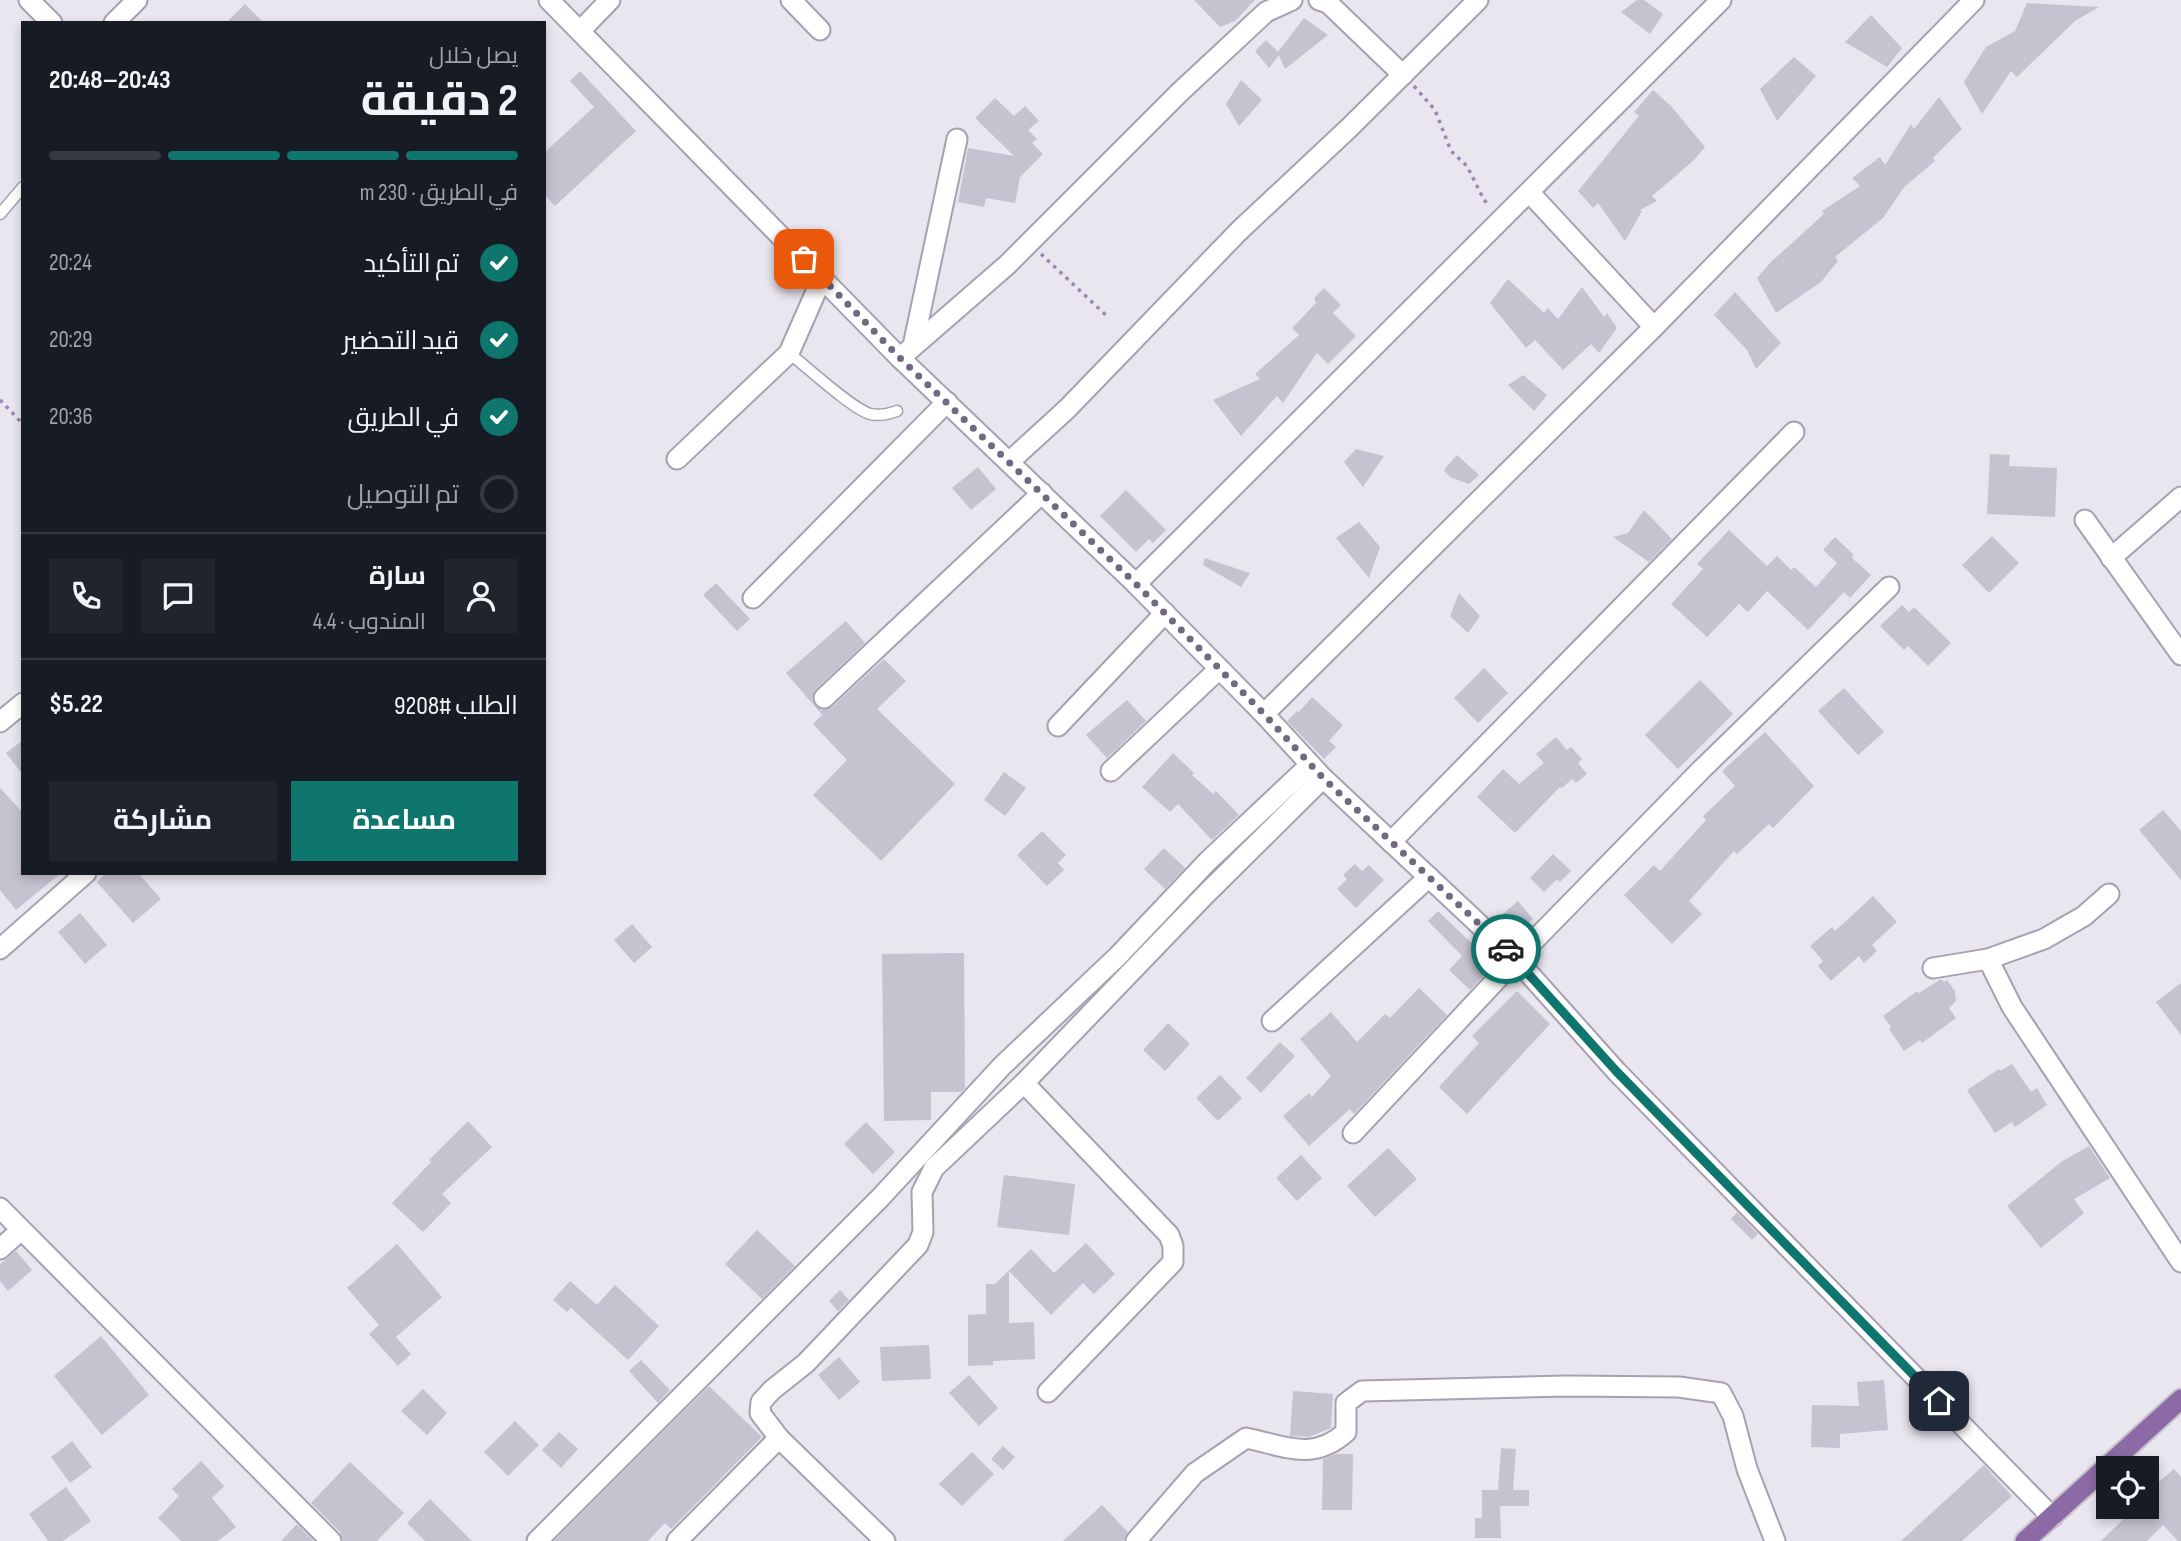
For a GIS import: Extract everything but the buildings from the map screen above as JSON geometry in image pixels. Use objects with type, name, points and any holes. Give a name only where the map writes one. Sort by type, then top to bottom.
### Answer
[{"type":"main road","points":[[2025,1541],[2181,1399]]},
{"type":"street","points":[[29,0],[50,21]]},
{"type":"street","points":[[116,21],[137,0]]},
{"type":"street","points":[[549,0],[822,278],[907,352],[947,402],[1136,584],[1317,771],[1516,959],[1617,1072],[2052,1517]]},
{"type":"street","points":[[580,31],[610,0]]},
{"type":"street","points":[[791,0],[820,30]]},
{"type":"street","points":[[907,352],[1007,265],[1180,92],[1266,12],[1292,0]]},
{"type":"street","points":[[1318,0],[1328,3],[1403,75]]},
{"type":"street","points":[[1009,462],[1067,409],[1239,231],[1478,0]]},
{"type":"street","points":[[1136,584],[1721,0]]},
{"type":"street","points":[[1264,714],[1654,327],[1974,0]]},
{"type":"street","points":[[907,352],[957,139]]},
{"type":"street","points":[[1530,193],[1654,327]]},
{"type":"street","points":[[677,459],[789,353],[822,278]]},
{"type":"street","points":[[753,598],[947,402]]},
{"type":"street","points":[[1391,842],[1794,432]]},
{"type":"street","points":[[824,698],[1042,493]]},
{"type":"street","points":[[2111,558],[2181,497]]},
{"type":"street","points":[[2085,520],[2181,655]]},
{"type":"street","points":[[1353,1133],[1516,959],[1701,770],[1889,587]]},
{"type":"street","points":[[1058,726],[1165,613]]},
{"type":"street","points":[[1111,771],[1219,669]]},
{"type":"street","points":[[0,723],[21,705]]},
{"type":"street","points":[[885,1541],[779,1438],[760,1413],[761,1402],[806,1363],[918,1245],[923,1231],[922,1192],[934,1168],[1024,1083],[1205,895],[1317,771]]},
{"type":"street","points":[[537,1541],[880,1198],[1002,1066],[1118,956],[1208,861],[1317,771]]},
{"type":"street","points":[[0,949],[84,875]]},
{"type":"street","points":[[1272,1021],[1429,877]]},
{"type":"street","points":[[1933,968],[1988,959],[2044,939],[2084,916],[2109,894]]},
{"type":"street","points":[[1988,959],[2012,1007],[2181,1262]]},
{"type":"street","points":[[1024,1083],[1169,1235],[1174,1252],[1173,1262],[1048,1392]]},
{"type":"street","points":[[0,1208],[331,1541]]},
{"type":"street","points":[[0,1249],[21,1230]]},
{"type":"street","points":[[1136,1541],[1195,1473],[1246,1438],[1307,1451],[1332,1444],[1346,1432],[1346,1403],[1362,1391],[1566,1386],[1679,1387],[1721,1393],[1732,1416],[1747,1469],[1775,1541]]},
{"type":"street","points":[[677,1541],[779,1438]]},
{"type":"lane","points":[[0,214],[21,189]]},
{"type":"lane","points":[[789,353],[870,414],[897,411]]},
{"type":"path","points":[[1403,75],[1435,110],[1451,150],[1466,166],[1484,200],[1494,209],[1510,213]]},
{"type":"path","points":[[1029,243],[1109,317]]},
{"type":"path","points":[[0,400],[21,422]]},
{"type":"way so far","points":[[804,259],[900,358],[1136,584],[1323,778],[1506,949]]},
{"type":"route","points":[[1506,949],[1617,1072],[1939,1401]]}]
